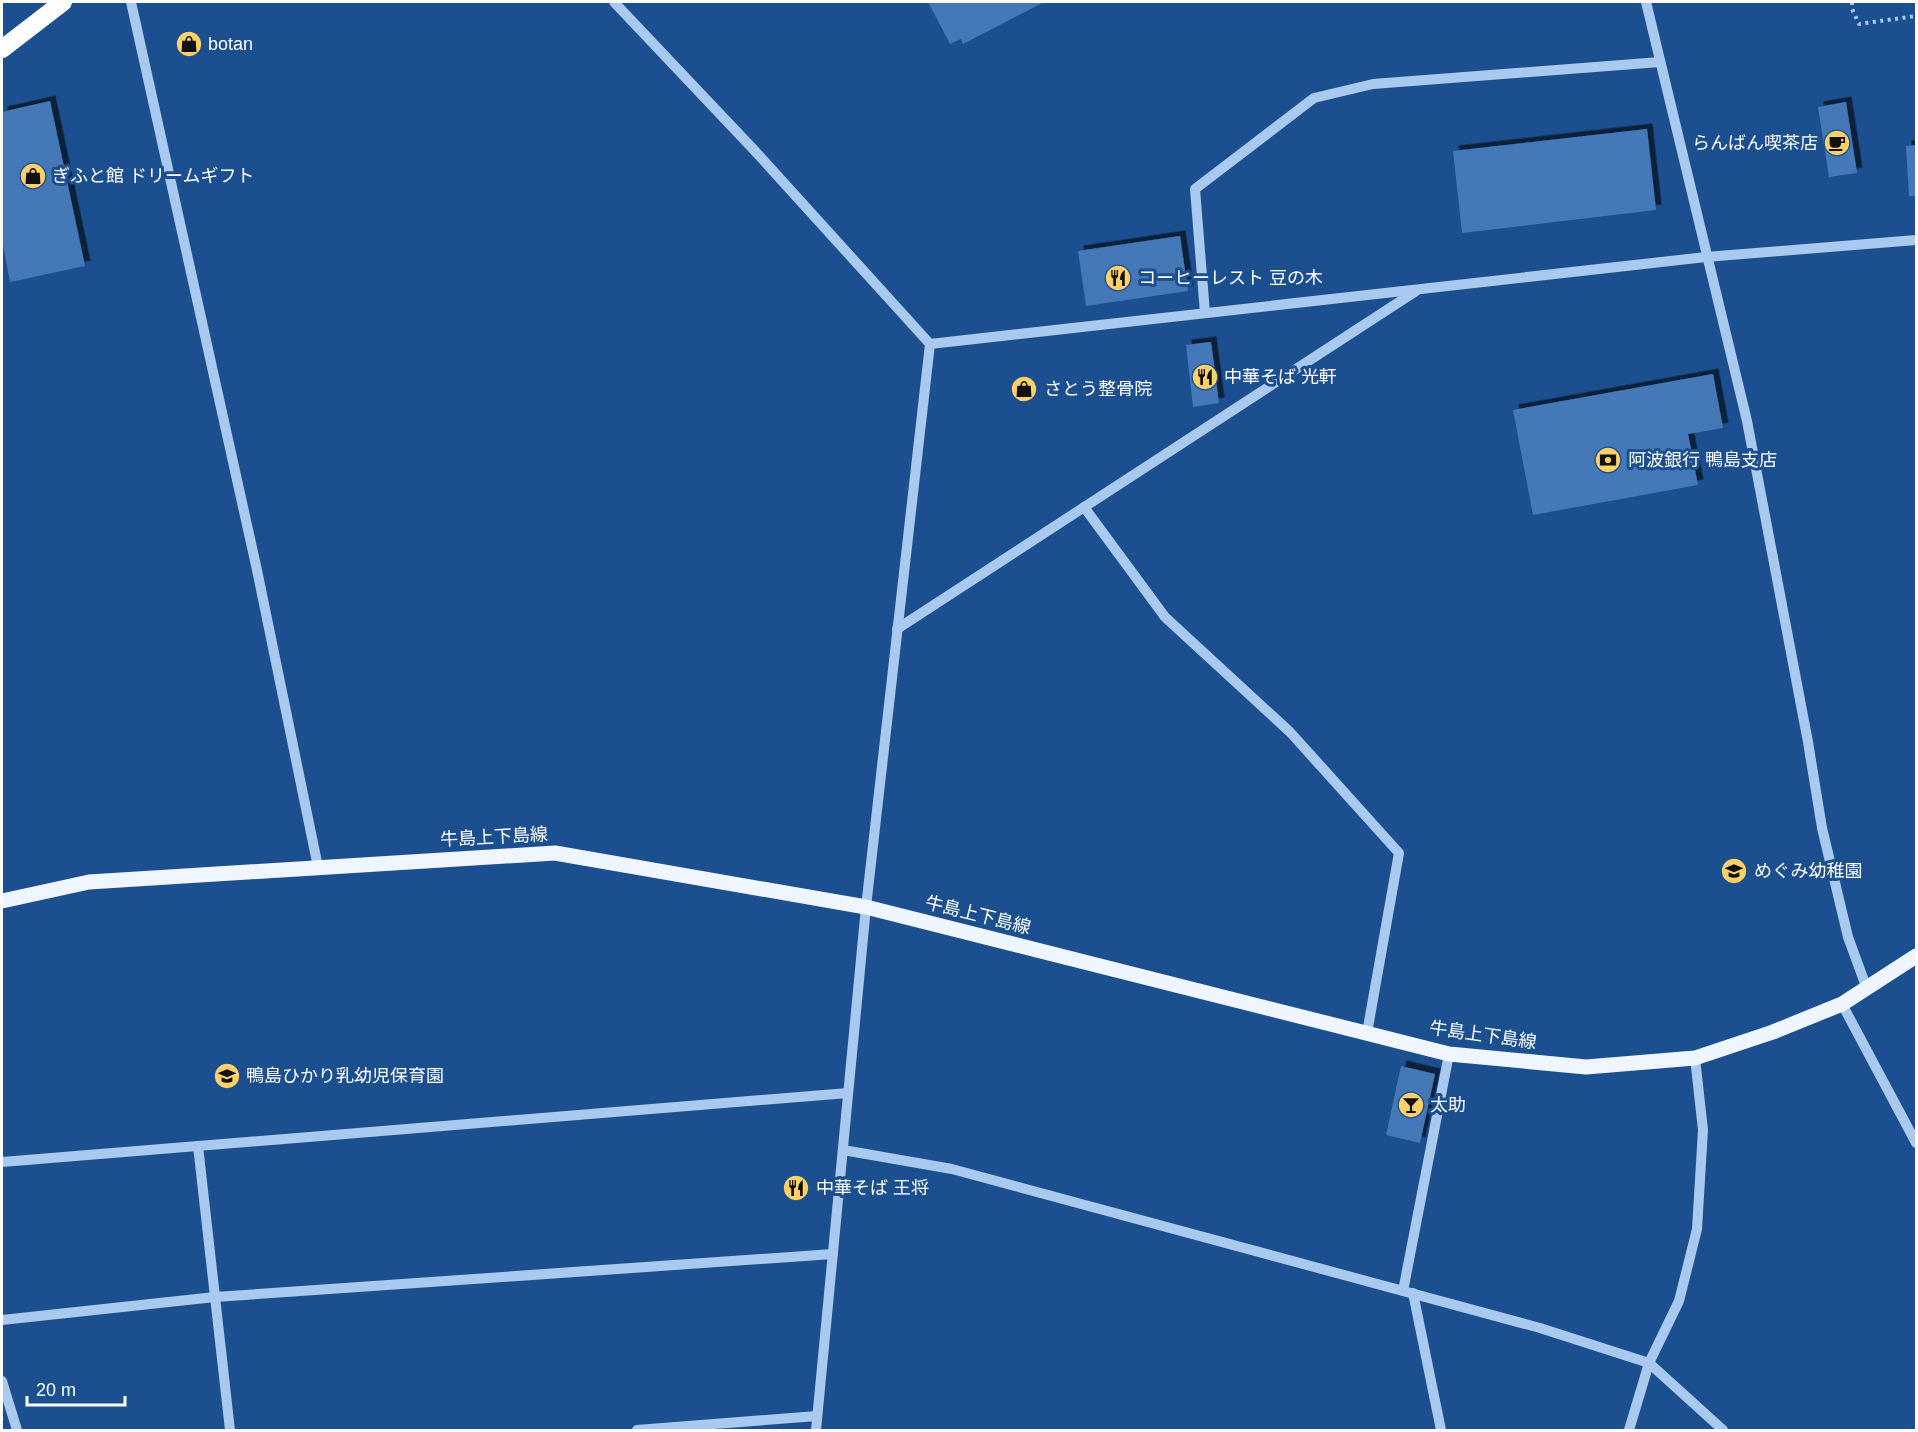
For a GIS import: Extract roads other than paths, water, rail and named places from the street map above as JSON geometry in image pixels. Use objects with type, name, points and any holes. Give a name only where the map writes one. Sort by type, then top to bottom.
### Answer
[{"type":"highway","points":[[2,49],[63,2]]},
{"type":"main road","name":"牛島上下島線","points":[[2,901],[88,882],[555,853],[866,907],[1449,1054],[1586,1067],[1695,1058],[1773,1032],[1842,1004],[1917,956]]},
{"type":"street","points":[[131,2],[257,570],[318,867]]},
{"type":"street","points":[[614,2],[755,151],[930,344],[866,907],[816,1431]]},
{"type":"street","points":[[1646,2],[1747,421],[1806,730],[1822,828],[1848,937],[1867,988]]},
{"type":"street","points":[[1205,313],[1195,189],[1314,98],[1373,84],[1660,62]]},
{"type":"street","points":[[930,344],[1706,257],[1917,240]]},
{"type":"street","points":[[897,629],[1419,289]]},
{"type":"street","points":[[1084,507],[1165,617],[1290,732],[1399,854],[1367,1033]]},
{"type":"street","points":[[1842,1004],[1917,1143]]},
{"type":"street","points":[[1441,1431],[1408,1292],[1449,1054]]},
{"type":"street","points":[[1629,1431],[1649,1363],[1679,1301],[1698,1229],[1703,1130],[1695,1058]]},
{"type":"street","points":[[2,1162],[848,1093]]},
{"type":"street","points":[[198,1146],[230,1431]]},
{"type":"street","points":[[843,1150],[952,1169],[1540,1328],[1649,1363],[1723,1431]]},
{"type":"street","points":[[2,1320],[215,1297],[833,1254]]},
{"type":"street","points":[[2,1381],[17,1431]]},
{"type":"street","points":[[637,1431],[817,1416]]},
{"type":"place","name":"botan","points":[[189,44]]},
{"type":"place","name":"らんばん喫茶店","points":[[1837,143]]},
{"type":"place","name":"ぎふと館 ドリームギフト","points":[[33,176]]},
{"type":"place","name":"コーヒーレスト 豆の木","points":[[1118,278]]},
{"type":"place","name":"中華そば 光軒","points":[[1205,377]]},
{"type":"place","name":"さとう整骨院","points":[[1024,389]]},
{"type":"place","name":"阿波銀行 鴨島支店","points":[[1608,460]]},
{"type":"place","name":"めぐみ幼稚園","points":[[1734,871]]},
{"type":"place","name":"鴨島ひかり乳幼児保育園","points":[[227,1076]]},
{"type":"place","name":"太助","points":[[1411,1105]]},
{"type":"place","name":"中華そば 王将","points":[[796,1188]]}]
